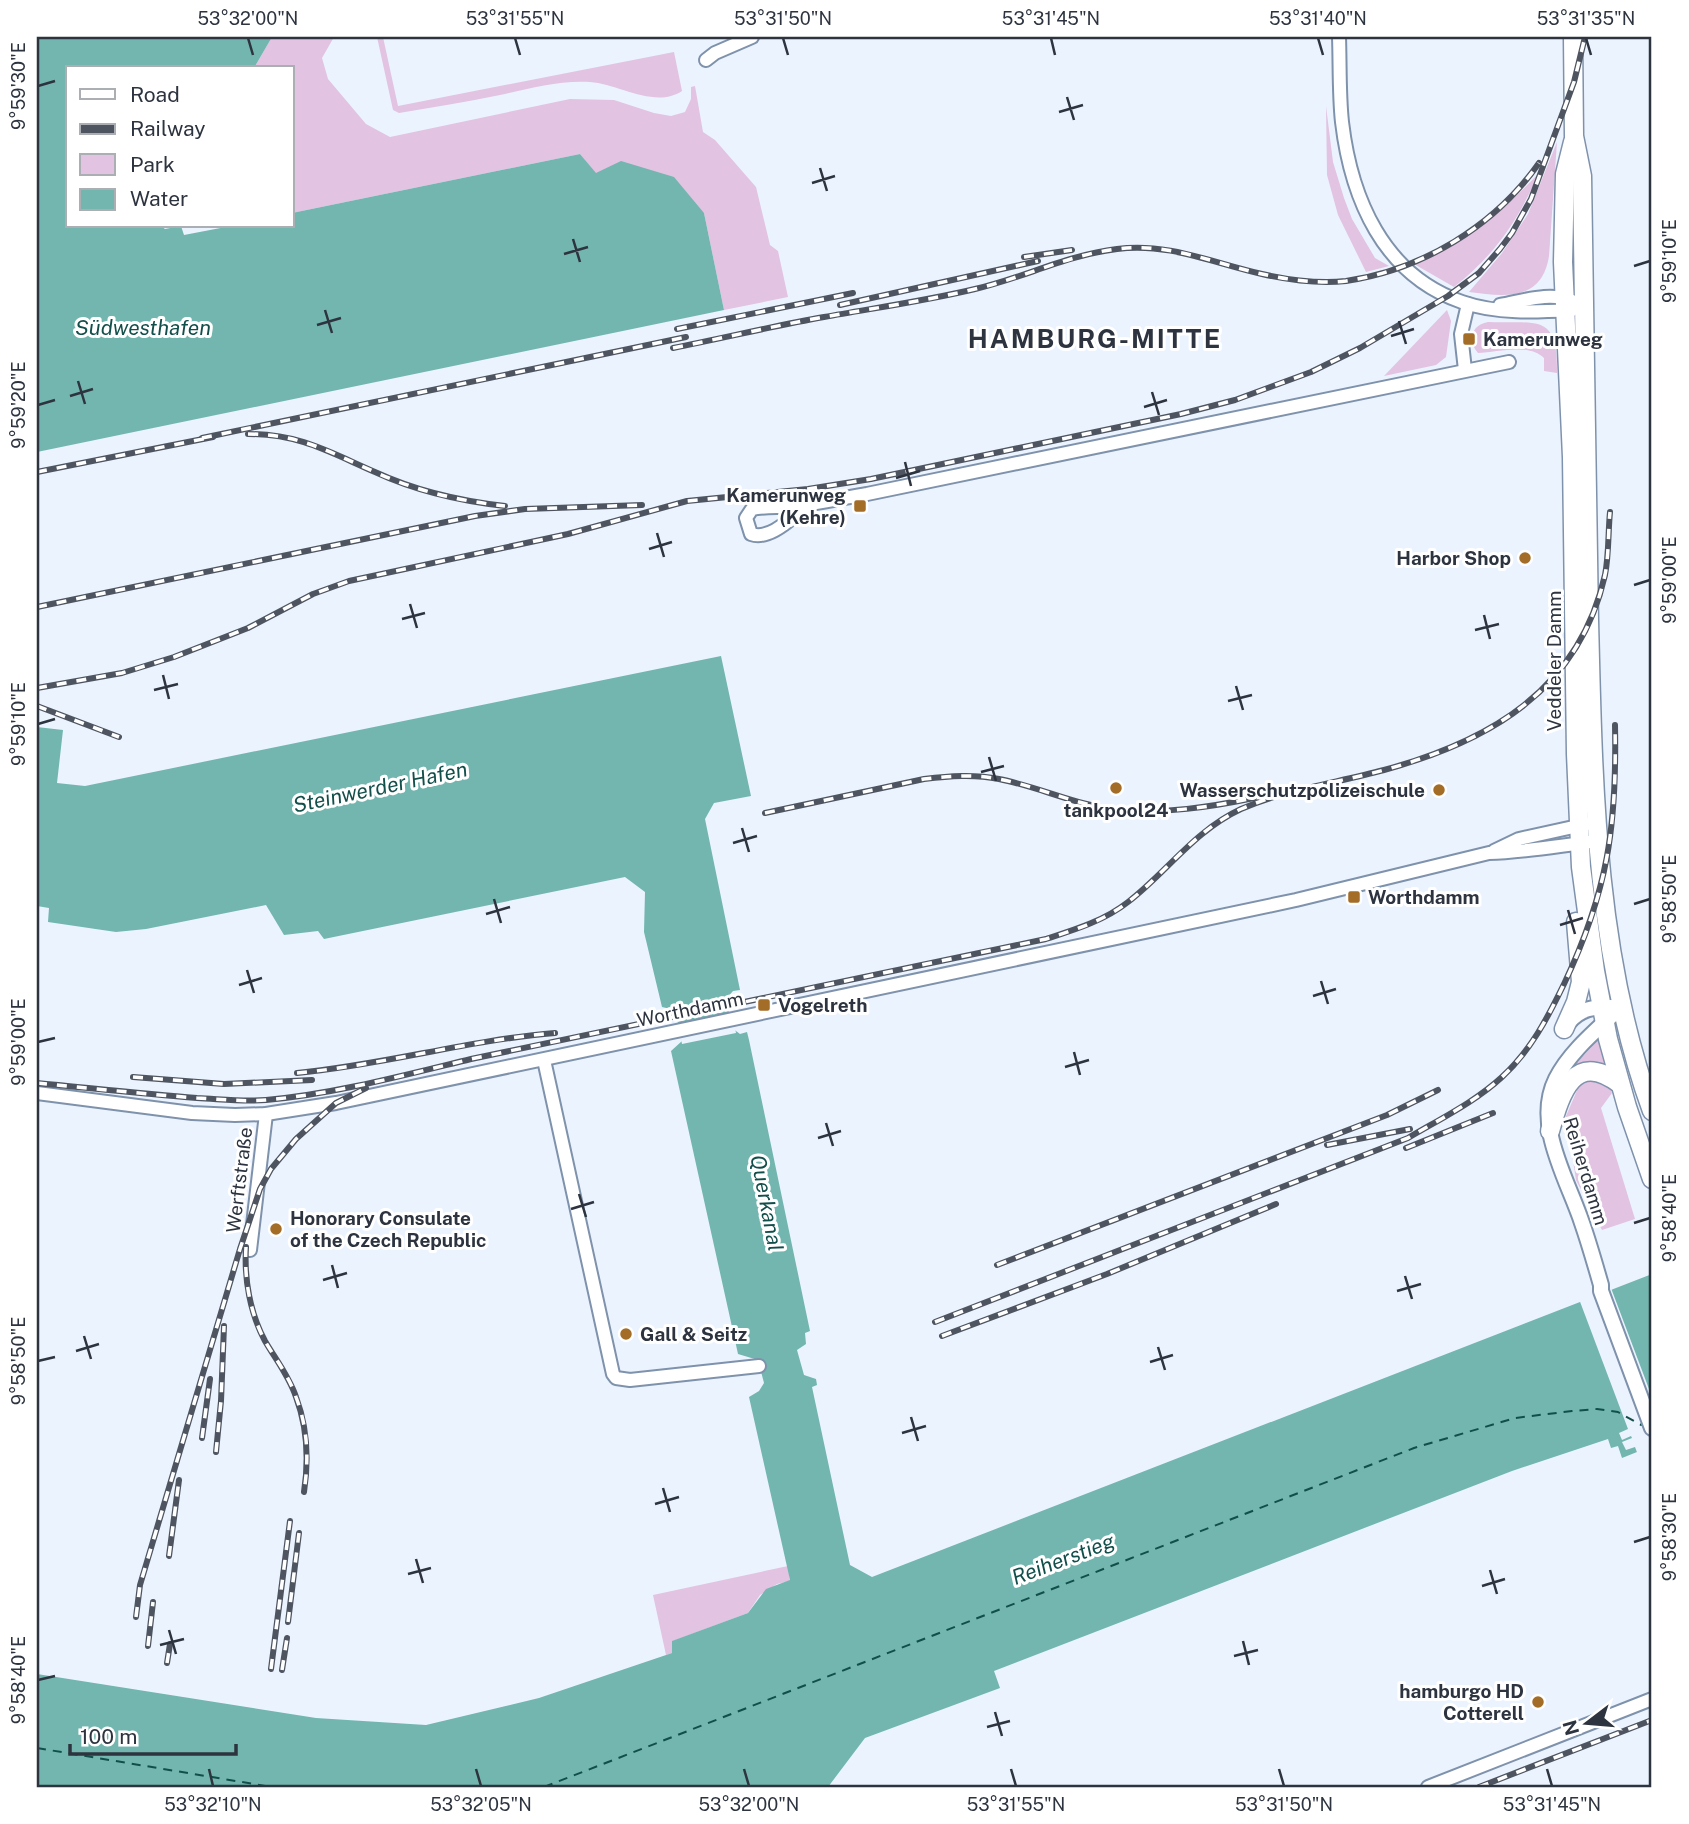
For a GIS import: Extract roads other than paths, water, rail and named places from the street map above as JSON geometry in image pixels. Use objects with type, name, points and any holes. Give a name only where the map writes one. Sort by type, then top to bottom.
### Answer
[{"type":"main road","name":"Veddeler Damm","points":[[1573,37],[1574,135],[1565,174],[1563,242],[1571,306],[1598,832],[1602,884],[1621,1007],[1652,1111]]},
{"type":"main road","name":"Veddeler Damm","points":[[1571,306],[1581,867],[1603,1015],[1620,1084],[1652,1179]]},
{"type":"main road","points":[[1564,1029],[1576,1002],[1581,982],[1576,919],[1581,867]]},
{"type":"main road","points":[[1550,1130],[1564,1090],[1579,1074],[1598,1071],[1620,1084]]},
{"type":"street","points":[[706,60],[715,53],[752,37]]},
{"type":"street","points":[[1339,37],[1344,134],[1351,174],[1366,214],[1384,244],[1403,266],[1435,288],[1468,304],[1489,307],[1547,297],[1571,306]]},
{"type":"street","points":[[1465,370],[1461,334],[1468,304]]},
{"type":"street","points":[[810,504],[768,534],[751,534],[747,526],[746,518],[752,509],[810,504],[927,482],[1509,362]]},
{"type":"street","name":"Worthdamm","points":[[37,1093],[183,1112],[266,1114],[364,1098],[1296,900],[1489,853],[1519,839],[1598,832]]},
{"type":"street","points":[[1564,1029],[1574,1016],[1583,1010],[1603,1015],[1621,1007]]},
{"type":"street","name":"Reiherdamm","points":[[1603,1015],[1556,1078],[1548,1109],[1550,1130],[1597,1269],[1601,1291],[1652,1428]]},
{"type":"street","points":[[544,1060],[610,1368],[616,1378],[630,1380],[759,1366]]},
{"type":"street","name":"Werftstraße","points":[[250,1250],[266,1114]]},
{"type":"street","points":[[1428,1787],[1652,1699]]},
{"type":"water","name":"Südwesthafen","points":[[37,37],[272,37],[255,66],[66,66],[66,228],[182,228],[184,235],[221,228],[294,228],[294,213],[580,154],[596,173],[621,161],[674,177],[704,213],[724,310],[37,452]]},
{"type":"water","points":[[721,656],[751,796],[714,803],[705,819],[740,990],[733,991],[726,999],[732,1028],[740,1034],[747,1032],[749,1040],[810,1331],[805,1333],[806,1344],[797,1350],[804,1375],[816,1379],[817,1385],[812,1387],[850,1565],[872,1577],[1652,1274],[1652,1446],[1622,1458],[1618,1446],[1611,1448],[1608,1439],[1512,1471],[994,1671],[1000,1688],[865,1738],[828,1787],[37,1787],[37,1674],[316,1718],[426,1725],[539,1698],[672,1653],[672,1641],[748,1613],[766,1589],[790,1580],[749,1397],[759,1391],[764,1383],[758,1360],[738,1354],[671,1051],[682,1041],[675,1010],[662,1007],[644,932],[645,892],[625,877],[324,939],[318,931],[284,935],[266,905],[146,929],[116,932],[48,922],[49,908],[37,906],[37,727],[63,730],[57,783],[85,786]]},
{"type":"railway","points":[[37,688],[122,673],[174,657],[248,628],[313,594],[349,581],[568,534],[687,501],[808,489],[871,479],[1181,414],[1235,400],[1311,372],[1360,348],[1448,296],[1479,273],[1500,249],[1531,199],[1574,82],[1585,37]]},
{"type":"railway","points":[[673,348],[956,293],[1080,256],[1117,249],[1154,248],[1283,278],[1346,281],[1402,267],[1455,242],[1501,206],[1539,163]]},
{"type":"railway","points":[[1024,257],[1072,250]]},
{"type":"railway","points":[[840,305],[1038,261]]},
{"type":"railway","points":[[677,329],[853,293]]},
{"type":"railway","points":[[202,438],[686,337]]},
{"type":"railway","points":[[248,434],[299,441],[422,490],[505,506]]},
{"type":"railway","points":[[37,472],[213,437]]},
{"type":"railway","points":[[37,607],[475,516],[525,509],[642,505]]},
{"type":"railway","points":[[37,1083],[232,1100],[257,1101],[292,1097],[1046,939],[1078,928],[1109,915],[1128,902],[1195,840],[1241,809],[1294,791],[1423,758],[1494,726],[1524,705],[1552,680],[1574,650],[1592,615],[1605,575],[1610,512]]},
{"type":"railway","points":[[37,706],[119,737]]},
{"type":"railway","points":[[935,1322],[1408,1138],[1492,1086],[1522,1056],[1545,1022],[1591,918],[1607,858],[1611,827],[1615,725]]},
{"type":"railway","points":[[765,813],[924,779],[962,776],[999,779],[1089,805],[1119,810],[1187,809],[1254,798]]},
{"type":"railway","points":[[297,1073],[555,1033]]},
{"type":"railway","points":[[133,1077],[224,1084],[312,1080]]},
{"type":"railway","points":[[136,1617],[140,1585],[260,1189],[271,1169],[296,1139],[336,1103],[366,1088]]},
{"type":"railway","points":[[997,1265],[1387,1115],[1438,1090]]},
{"type":"railway","points":[[1406,1148],[1493,1113]]},
{"type":"railway","points":[[1327,1145],[1410,1129]]},
{"type":"railway","points":[[942,1336],[1107,1274],[1276,1204]]},
{"type":"railway","points":[[246,1247],[247,1283],[255,1319],[290,1382],[303,1421],[307,1456],[304,1492]]},
{"type":"railway","points":[[216,1452],[224,1326]]},
{"type":"railway","points":[[202,1438],[210,1379]]},
{"type":"railway","points":[[169,1556],[179,1480]]},
{"type":"railway","points":[[271,1669],[290,1521]]},
{"type":"railway","points":[[288,1622],[299,1533]]},
{"type":"railway","points":[[148,1646],[153,1602]]},
{"type":"railway","points":[[282,1670],[287,1638]]},
{"type":"railway","points":[[167,1663],[170,1644]]},
{"type":"railway","points":[[1479,1787],[1652,1720]]},
{"type":"place","name":"Kamerunweg","points":[[1469,339]]},
{"type":"place","name":"Kamerunweg (Kehre)","points":[[860,506]]},
{"type":"place","name":"Harbor Shop","points":[[1525,558]]},
{"type":"place","name":"tankpool24","points":[[1116,788]]},
{"type":"place","name":"Wasserschutzpolizeischule","points":[[1439,790]]},
{"type":"place","name":"Worthdamm","points":[[1354,897]]},
{"type":"place","name":"Vogelreth","points":[[764,1005]]},
{"type":"place","name":"Honorary Consulate of the Czech Republic","points":[[276,1229]]},
{"type":"place","name":"Gall & Seitz","points":[[626,1334]]},
{"type":"place","name":"hamburgo HD Cotterell","points":[[1538,1702]]},
{"type":"district","name":"HAMBURG-MITTE","points":[[1095,338]]},
{"type":"water label","name":"Steinwerder Hafen","points":[[380,787]]},
{"type":"water label","name":"Querkanal","points":[[767,1203]]},
{"type":"water label","name":"Reiherstieg","points":[[1063,1559]]}]
